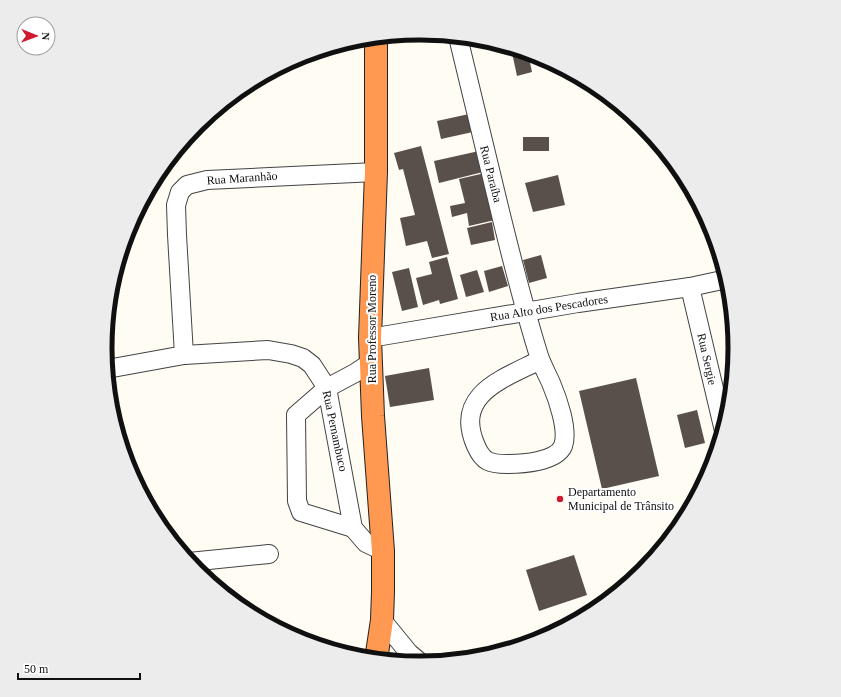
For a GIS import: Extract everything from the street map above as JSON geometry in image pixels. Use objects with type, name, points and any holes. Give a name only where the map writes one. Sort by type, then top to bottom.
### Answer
[{"type":"highway","name":"Rua Professor Moreno","points":[[376,44],[376,172],[370,363],[383,551],[382,620],[377,654]]},
{"type":"street","name":"Rua Paraíba","points":[[459,43],[525,312],[540,360]]},
{"type":"street","name":"Rua Maranhão","points":[[184,355],[176,205],[180,192],[187,185],[207,180],[376,172]]},
{"type":"street","name":"Rua Alto dos Pescadores","points":[[370,338],[586,302],[690,287],[721,280]]},
{"type":"street","name":"Rua Sergie","points":[[690,287],[721,417]]},
{"type":"street","name":"Rua Pernambuco","points":[[113,368],[184,355],[268,350],[291,354],[303,358],[312,364],[327,388],[353,528]]},
{"type":"street","points":[[540,360],[559,406],[565,435],[563,446],[557,454],[543,460],[521,464],[494,464],[485,460],[473,439],[470,422],[476,401],[480,395],[491,386],[540,360]]},
{"type":"street","points":[[370,363],[356,373],[327,388],[296,415],[298,501],[301,512],[353,528],[366,543],[383,551]]},
{"type":"street","points":[[197,561],[269,554]]},
{"type":"street","points":[[382,620],[413,657]]},
{"type":"building","points":[[512,54],[529,59],[532,72],[517,76]]},
{"type":"building","points":[[469,114],[473,132],[441,139],[437,121]]},
{"type":"building","points":[[523,137],[549,137],[549,151],[523,151]]},
{"type":"building","points":[[421,146],[449,254],[432,258],[427,241],[406,246],[400,218],[415,215],[403,169],[399,170],[394,153]]},
{"type":"building","points":[[479,151],[483,172],[439,183],[434,161]]},
{"type":"building","points":[[485,173],[495,220],[469,226],[467,213],[452,217],[450,206],[465,203],[459,179]]},
{"type":"building","points":[[558,175],[565,205],[533,212],[525,183]]},
{"type":"building","points":[[492,222],[495,240],[471,245],[467,228]]},
{"type":"building","points":[[541,255],[547,278],[529,283],[523,260]]},
{"type":"building","points":[[447,257],[458,299],[440,304],[439,300],[423,305],[416,278],[432,274],[429,262]]},
{"type":"building","points":[[502,266],[508,286],[489,292],[484,271]]},
{"type":"building","points":[[409,268],[418,307],[402,311],[392,272]]},
{"type":"building","points":[[477,270],[484,292],[466,297],[460,275]]},
{"type":"building","points":[[429,368],[434,400],[390,407],[385,376]]},
{"type":"building","points":[[636,378],[659,476],[602,489],[579,391]]},
{"type":"building","points":[[697,410],[705,443],[685,448],[677,415]]},
{"type":"building","points":[[574,555],[587,595],[539,611],[526,570]]},
{"type":"place","name":"Departamento Municipal de Trânsito","points":[[560,499]]}]
